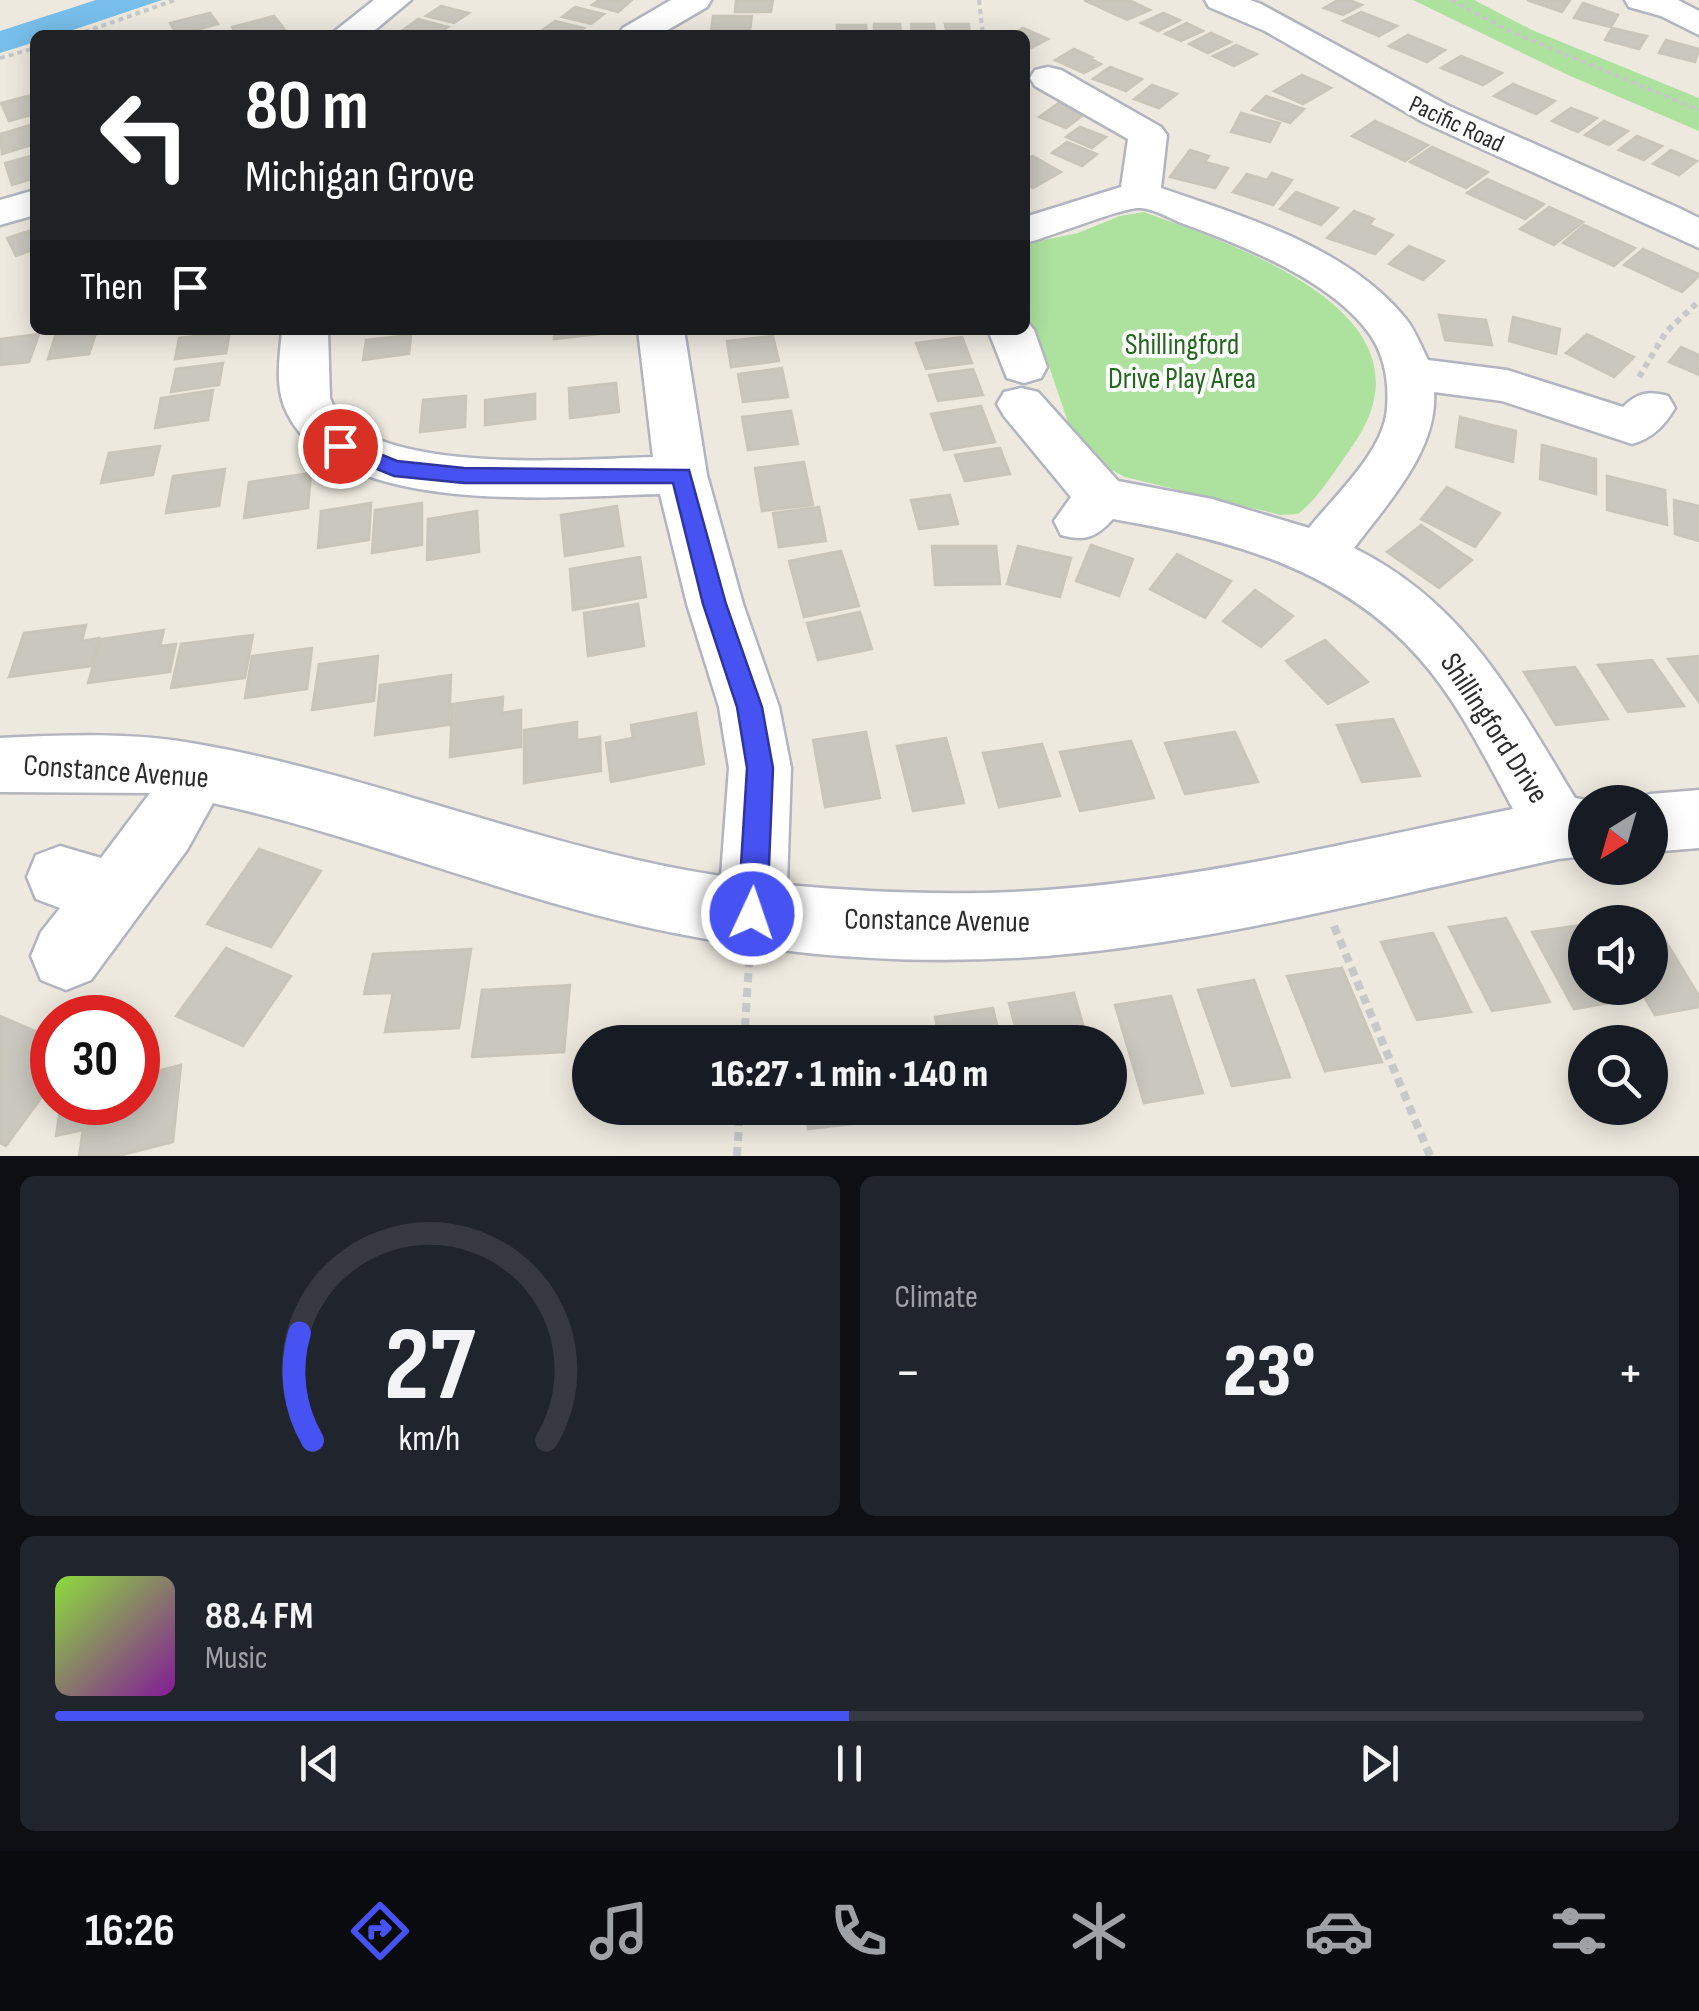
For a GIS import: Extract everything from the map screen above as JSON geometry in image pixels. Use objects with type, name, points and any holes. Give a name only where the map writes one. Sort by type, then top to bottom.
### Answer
[{"type":"street","points":[[354,30],[395,0]]},
{"type":"street","points":[[644,30],[695,0]]},
{"type":"street","name":"Pacific Road","points":[[1221,0],[1302,38],[1437,115],[1598,184],[1699,235]]},
{"type":"street","points":[[1640,0],[1672,8],[1699,25]]},
{"type":"street","points":[[1048,78],[1152,130],[1140,194]]},
{"type":"street","points":[[1030,229],[1140,194],[1272,244],[1321,270],[1369,305],[1394,338],[1411,373],[1411,412],[1391,457],[1322,551]]},
{"type":"street","points":[[0,213],[30,204]]},
{"type":"street","points":[[305,335],[302,389],[315,420],[340,446],[394,468],[464,476],[681,475]]},
{"type":"street","points":[[662,335],[681,475],[714,604],[749,707],[760,768],[752,914]]},
{"type":"street","name":"Shillingford Drive","points":[[1019,367],[1085,496],[1215,516],[1322,551],[1425,625],[1476,687],[1568,822]]},
{"type":"street","points":[[1411,373],[1507,386],[1646,429]]},
{"type":"street","name":"Constance Avenue","points":[[0,765],[46,762],[197,771],[384,819],[591,883],[752,914],[942,927],[1088,920],[1568,829]]},
{"type":"street","points":[[66,956],[87,885],[164,829],[197,771]]},
{"type":"street","points":[[1668,821],[1699,819]]},
{"type":"path","points":[[90,30],[175,0]]},
{"type":"path","points":[[979,0],[982,30]]},
{"type":"path","points":[[1451,0],[1506,30],[1699,110]]},
{"type":"path","points":[[0,58],[30,49]]},
{"type":"path","points":[[1646,429],[1639,373],[1666,332],[1699,300]]},
{"type":"path","points":[[1314,880],[1430,1156]]},
{"type":"path","points":[[745,1025],[752,914]]},
{"type":"path","points":[[737,1156],[739,1125]]},
{"type":"green space","points":[[1413,0],[1474,0],[1532,30],[1699,98],[1699,131],[1568,75]]},
{"type":"green space","name":"Shillingford Drive Play Area","points":[[1144,212],[1229,244],[1318,292],[1352,323],[1373,359],[1374,401],[1351,448],[1320,492],[1298,514],[1281,515],[1125,477],[1108,468],[1070,428],[1047,360],[1030,324],[1030,243],[1078,233],[1120,216]]},
{"type":"water","points":[[96,0],[162,0],[73,30],[30,30],[30,44],[0,53],[0,31]]},
{"type":"building","points":[[599,0],[632,0],[618,12],[592,5]]},
{"type":"building","points":[[736,0],[773,0],[771,12],[735,12]]},
{"type":"building","points":[[1084,0],[1129,0],[1150,10],[1127,20]]},
{"type":"building","points":[[1338,0],[1362,5],[1343,15],[1324,8]]},
{"type":"building","points":[[1527,0],[1570,0],[1562,12]]},
{"type":"building","points":[[1583,3],[1618,15],[1611,27],[1574,18]]},
{"type":"building","points":[[441,6],[469,13],[454,23],[426,16]]},
{"type":"building","points":[[575,7],[604,14],[591,24],[562,17]]},
{"type":"building","points":[[1361,12],[1397,26],[1379,36],[1343,21]]},
{"type":"building","points":[[210,13],[218,24],[174,30],[170,23]]},
{"type":"building","points":[[1163,13],[1180,20],[1158,31],[1141,23]]},
{"type":"building","points":[[274,16],[285,30],[234,30],[232,27]]},
{"type":"building","points":[[713,16],[752,16],[750,30],[711,30]]},
{"type":"building","points":[[418,19],[448,27],[444,30],[403,30]]},
{"type":"building","points":[[555,21],[584,28],[581,30],[542,30]]},
{"type":"building","points":[[1187,23],[1203,31],[1181,41],[1165,34]]},
{"type":"building","points":[[874,24],[900,24],[901,30],[874,30]]},
{"type":"building","points":[[911,24],[934,24],[935,30],[912,30]]},
{"type":"building","points":[[945,24],[969,24],[970,30],[946,30]]},
{"type":"building","points":[[837,25],[866,25],[866,30],[837,30]]},
{"type":"building","points":[[1612,28],[1647,36],[1639,49],[1605,40]]},
{"type":"building","points":[[1030,31],[1048,39],[1030,48]]},
{"type":"building","points":[[1211,33],[1231,42],[1208,53],[1189,44]]},
{"type":"building","points":[[1408,35],[1445,50],[1427,62],[1389,46]]},
{"type":"building","points":[[1666,40],[1699,49],[1695,62],[1659,53]]},
{"type":"building","points":[[1236,45],[1257,54],[1234,66],[1213,56]]},
{"type":"building","points":[[1074,49],[1101,64],[1084,73],[1055,60]]},
{"type":"building","points":[[1461,56],[1502,73],[1483,85],[1441,68]]},
{"type":"building","points":[[1110,67],[1142,79],[1126,91],[1093,79]]},
{"type":"building","points":[[1302,75],[1331,88],[1303,104],[1274,91]]},
{"type":"building","points":[[1513,84],[1555,101],[1536,114],[1494,96]]},
{"type":"building","points":[[1152,85],[1177,94],[1159,108],[1134,99]]},
{"type":"building","points":[[30,95],[30,115],[9,121],[1,103]]},
{"type":"building","points":[[1266,96],[1304,109],[1290,123],[1252,110]]},
{"type":"building","points":[[1063,100],[1090,110],[1066,128],[1039,117]]},
{"type":"building","points":[[1571,108],[1597,118],[1578,132],[1552,121]]},
{"type":"building","points":[[1241,113],[1280,123],[1270,142],[1231,132]]},
{"type":"building","points":[[1375,121],[1428,145],[1405,161],[1352,136]]},
{"type":"building","points":[[1604,121],[1628,131],[1609,145],[1585,135]]},
{"type":"building","points":[[30,125],[30,146],[2,154],[0,134]]},
{"type":"building","points":[[1080,127],[1106,137],[1092,148],[1066,137]]},
{"type":"building","points":[[1637,136],[1662,146],[1644,160],[1619,150]]},
{"type":"building","points":[[1067,142],[1097,154],[1082,166],[1052,153]]},
{"type":"building","points":[[1432,147],[1488,172],[1466,188],[1410,162]]},
{"type":"building","points":[[1190,150],[1209,156],[1205,162],[1228,168],[1215,188],[1170,177]]},
{"type":"building","points":[[1671,150],[1697,161],[1679,175],[1653,164]]},
{"type":"building","points":[[30,156],[30,180],[12,185],[5,163]]},
{"type":"building","points":[[1033,156],[1061,172],[1033,188]]},
{"type":"building","points":[[1272,173],[1292,180],[1273,205],[1233,192],[1247,174],[1267,180]]},
{"type":"building","points":[[1487,179],[1544,204],[1525,219],[1467,193]]},
{"type":"building","points":[[1296,192],[1338,208],[1321,225],[1280,209]]},
{"type":"building","points":[[1549,207],[1583,222],[1554,245],[1520,229]]},
{"type":"building","points":[[1354,211],[1374,219],[1369,225],[1393,235],[1375,254],[1327,238]]},
{"type":"building","points":[[1584,225],[1635,248],[1614,266],[1563,243]]},
{"type":"building","points":[[30,231],[30,251],[16,256],[7,238]]},
{"type":"building","points":[[1409,246],[1444,261],[1423,280],[1389,264]]},
{"type":"building","points":[[1643,249],[1699,276],[1682,292],[1624,265]]},
{"type":"building","points":[[1439,315],[1486,320],[1492,345],[1445,340]]},
{"type":"building","points":[[1513,317],[1560,329],[1556,354],[1509,341]]},
{"type":"building","points":[[1587,334],[1634,357],[1614,377],[1566,353]]},
{"type":"building","points":[[39,335],[29,362],[0,365],[0,339]]},
{"type":"building","points":[[55,335],[95,335],[89,354],[48,359]]},
{"type":"building","points":[[229,335],[226,353],[175,359],[179,338]]},
{"type":"building","points":[[411,335],[409,354],[363,360],[366,340]]},
{"type":"building","points":[[554,335],[590,335],[554,339]]},
{"type":"building","points":[[773,336],[779,361],[731,367],[727,341]]},
{"type":"building","points":[[962,337],[972,363],[926,369],[916,343]]},
{"type":"building","points":[[1681,347],[1699,355],[1699,375],[1669,362]]},
{"type":"building","points":[[223,363],[219,385],[171,392],[176,369]]},
{"type":"building","points":[[782,368],[788,397],[743,402],[738,374]]},
{"type":"building","points":[[973,369],[983,395],[938,401],[929,375]]},
{"type":"building","points":[[616,383],[619,412],[570,418],[569,388]]},
{"type":"building","points":[[213,390],[208,420],[155,428],[161,398]]},
{"type":"building","points":[[535,394],[535,419],[485,425],[485,400]]},
{"type":"building","points":[[466,396],[465,427],[420,432],[423,400]]},
{"type":"building","points":[[981,406],[995,442],[944,450],[931,414]]},
{"type":"building","points":[[791,411],[798,444],[748,450],[742,417]]},
{"type":"building","points":[[1460,417],[1516,431],[1513,462],[1456,447]]},
{"type":"building","points":[[1542,445],[1596,459],[1596,494],[1540,479]]},
{"type":"building","points":[[160,446],[153,475],[101,483],[109,453]]},
{"type":"building","points":[[1000,448],[1010,474],[965,481],[955,455]]},
{"type":"building","points":[[804,462],[813,505],[762,511],[755,468]]},
{"type":"building","points":[[225,469],[219,506],[166,513],[173,476]]},
{"type":"building","points":[[311,473],[308,508],[244,518],[249,482]]},
{"type":"building","points":[[1607,476],[1665,490],[1667,525],[1607,510]]},
{"type":"building","points":[[1447,487],[1500,513],[1475,547],[1421,519]]},
{"type":"building","points":[[950,495],[958,524],[919,529],[911,500]]},
{"type":"building","points":[[1674,500],[1699,506],[1699,541],[1675,534]]},
{"type":"building","points":[[371,503],[369,540],[318,548],[321,511]]},
{"type":"building","points":[[422,503],[422,545],[372,553],[375,510]]},
{"type":"building","points":[[617,506],[623,546],[565,556],[561,515]]},
{"type":"building","points":[[819,507],[826,541],[779,547],[773,513]]},
{"type":"building","points":[[477,511],[479,552],[427,560],[428,519]]},
{"type":"building","points":[[1421,525],[1472,560],[1439,588],[1387,552]]},
{"type":"building","points":[[1091,545],[1133,559],[1119,596],[1076,581]]},
{"type":"building","points":[[932,546],[996,546],[1000,584],[935,585]]},
{"type":"building","points":[[1018,546],[1071,558],[1060,597],[1007,584]]},
{"type":"building","points":[[841,551],[859,606],[804,617],[789,561]]},
{"type":"building","points":[[1177,554],[1231,581],[1205,618],[1150,589]]},
{"type":"building","points":[[640,557],[646,597],[573,610],[570,569]]},
{"type":"building","points":[[1255,590],[1293,616],[1261,647],[1223,621]]},
{"type":"building","points":[[638,604],[644,646],[588,656],[584,613]]},
{"type":"building","points":[[860,612],[872,649],[818,660],[807,623]]},
{"type":"building","points":[[86,625],[82,641],[99,638],[91,666],[9,677],[24,633]]},
{"type":"building","points":[[164,630],[160,646],[176,644],[170,672],[88,683],[101,639]]},
{"type":"building","points":[[253,635],[245,678],[171,688],[181,644]]},
{"type":"building","points":[[1325,640],[1368,682],[1328,704],[1286,661]]},
{"type":"building","points":[[312,648],[307,689],[245,698],[252,656]]},
{"type":"building","points":[[378,656],[374,701],[312,710],[319,664]]},
{"type":"building","points":[[1699,656],[1699,702],[1668,659]]},
{"type":"building","points":[[1652,660],[1684,706],[1628,712],[1598,665]]},
{"type":"building","points":[[1575,667],[1608,719],[1556,725],[1524,672]]},
{"type":"building","points":[[451,675],[449,725],[375,735],[380,685]]},
{"type":"building","points":[[503,697],[502,713],[521,710],[521,747],[450,757],[452,704]]},
{"type":"building","points":[[696,713],[704,764],[611,782],[606,743],[633,738],[631,725]]},
{"type":"building","points":[[1393,719],[1420,776],[1362,782],[1337,725]]},
{"type":"building","points":[[577,722],[577,740],[600,737],[601,771],[524,783],[524,730]]},
{"type":"building","points":[[866,732],[880,798],[825,807],[813,740]]},
{"type":"building","points":[[1235,732],[1258,782],[1185,794],[1165,743]]},
{"type":"building","points":[[946,738],[964,803],[913,811],[897,746]]},
{"type":"building","points":[[1131,741],[1154,798],[1080,811],[1060,752]]},
{"type":"building","points":[[1042,744],[1060,796],[999,807],[983,753]]},
{"type":"building","points":[[259,849],[321,871],[271,947],[207,924]]},
{"type":"building","points":[[1506,918],[1550,1002],[1492,1011],[1449,927]]},
{"type":"building","points":[[1568,927],[1568,998],[1532,932]]},
{"type":"building","points":[[1433,933],[1471,1012],[1417,1020],[1381,942]]},
{"type":"building","points":[[1668,945],[1699,996],[1699,1007],[1655,1015],[1649,1005],[1668,1005]]},
{"type":"building","points":[[226,948],[291,976],[243,1046],[176,1016]]},
{"type":"building","points":[[471,949],[459,1028],[385,1032],[393,993],[364,994],[373,954]]},
{"type":"building","points":[[1342,968],[1382,1062],[1325,1071],[1287,976]]},
{"type":"building","points":[[1254,980],[1290,1077],[1232,1086],[1198,990]]},
{"type":"building","points":[[570,985],[564,1052],[472,1057],[482,990]]},
{"type":"building","points":[[1074,993],[1083,1025],[1015,1025],[1009,1003]]},
{"type":"building","points":[[1171,996],[1203,1093],[1144,1103],[1127,1046],[1127,1025],[1121,1025],[1115,1005]]},
{"type":"building","points":[[993,1008],[997,1025],[937,1025],[935,1017]]},
{"type":"building","points":[[0,1016],[30,1029],[30,1113],[6,1146],[0,1143]]},
{"type":"building","points":[[181,1065],[173,1142],[118,1156],[79,1156],[83,1130],[56,1136],[58,1125],[160,1125],[160,1070]]},
{"type":"building","points":[[808,1125],[843,1125],[808,1129]]},
{"type":"route","points":[[340,446],[394,468],[464,476],[681,475],[714,604],[749,707],[760,768],[752,914]]}]
